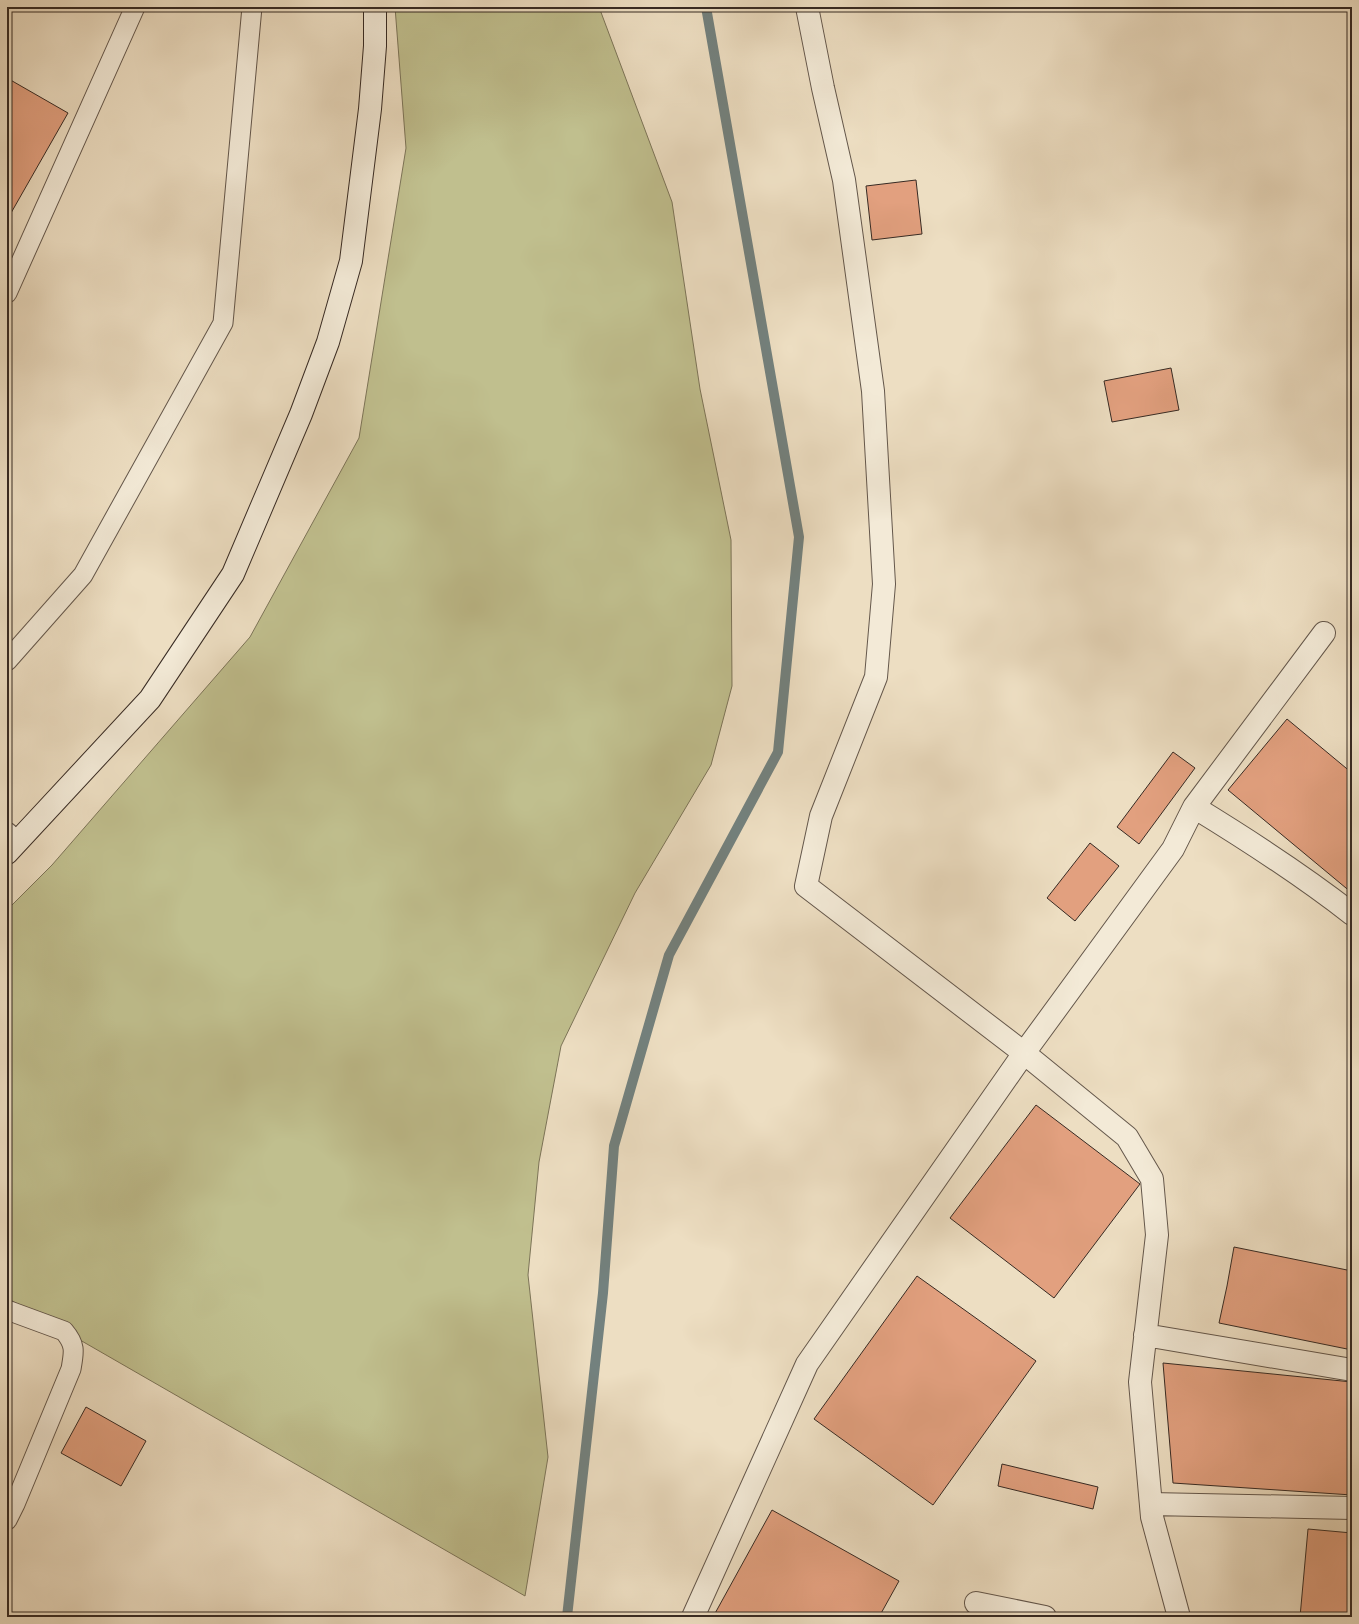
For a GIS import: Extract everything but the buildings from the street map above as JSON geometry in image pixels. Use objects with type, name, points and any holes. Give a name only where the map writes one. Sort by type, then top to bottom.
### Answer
[{"type":"street","points":[[11,842],[150,699],[233,574],[306,400],[328,342],[351,261],[370,109],[375,46],[374,7]]},
{"type":"street","points":[[807,7],[823,88],[844,180],[872,383],[884,584],[876,677],[821,816],[806,886],[1024,1053],[1127,1137],[1152,1179],[1157,1235],[1140,1382],[1152,1517],[1179,1617]]},
{"type":"street","points":[[693,1617],[806,1364],[1024,1053],[1173,849],[1194,807],[1324,633]]},
{"type":"street","points":[[1194,807],[1239,834],[1327,894],[1352,914]]},
{"type":"street","points":[[1145,1335],[1352,1370]]},
{"type":"street","points":[[1151,1504],[1352,1508]]},
{"type":"street","points":[[976,1603],[1045,1617]]},
{"type":"lane","points":[[7,293],[135,7]]},
{"type":"lane","points":[[7,661],[83,575],[223,323],[252,7]]},
{"type":"lane","points":[[7,1310],[64,1331],[74,1346],[71,1369],[7,1520]]},
{"type":"shaded area","points":[[395,7],[599,7],[672,202],[700,389],[731,540],[732,686],[711,765],[635,893],[561,1046],[539,1162],[528,1275],[548,1457],[525,1596],[7,1298],[7,910],[52,865],[250,637],[359,438],[406,148]]},
{"type":"waterway","points":[[567,1617],[603,1293],[614,1146],[669,955],[778,752],[799,537],[706,7]]}]
